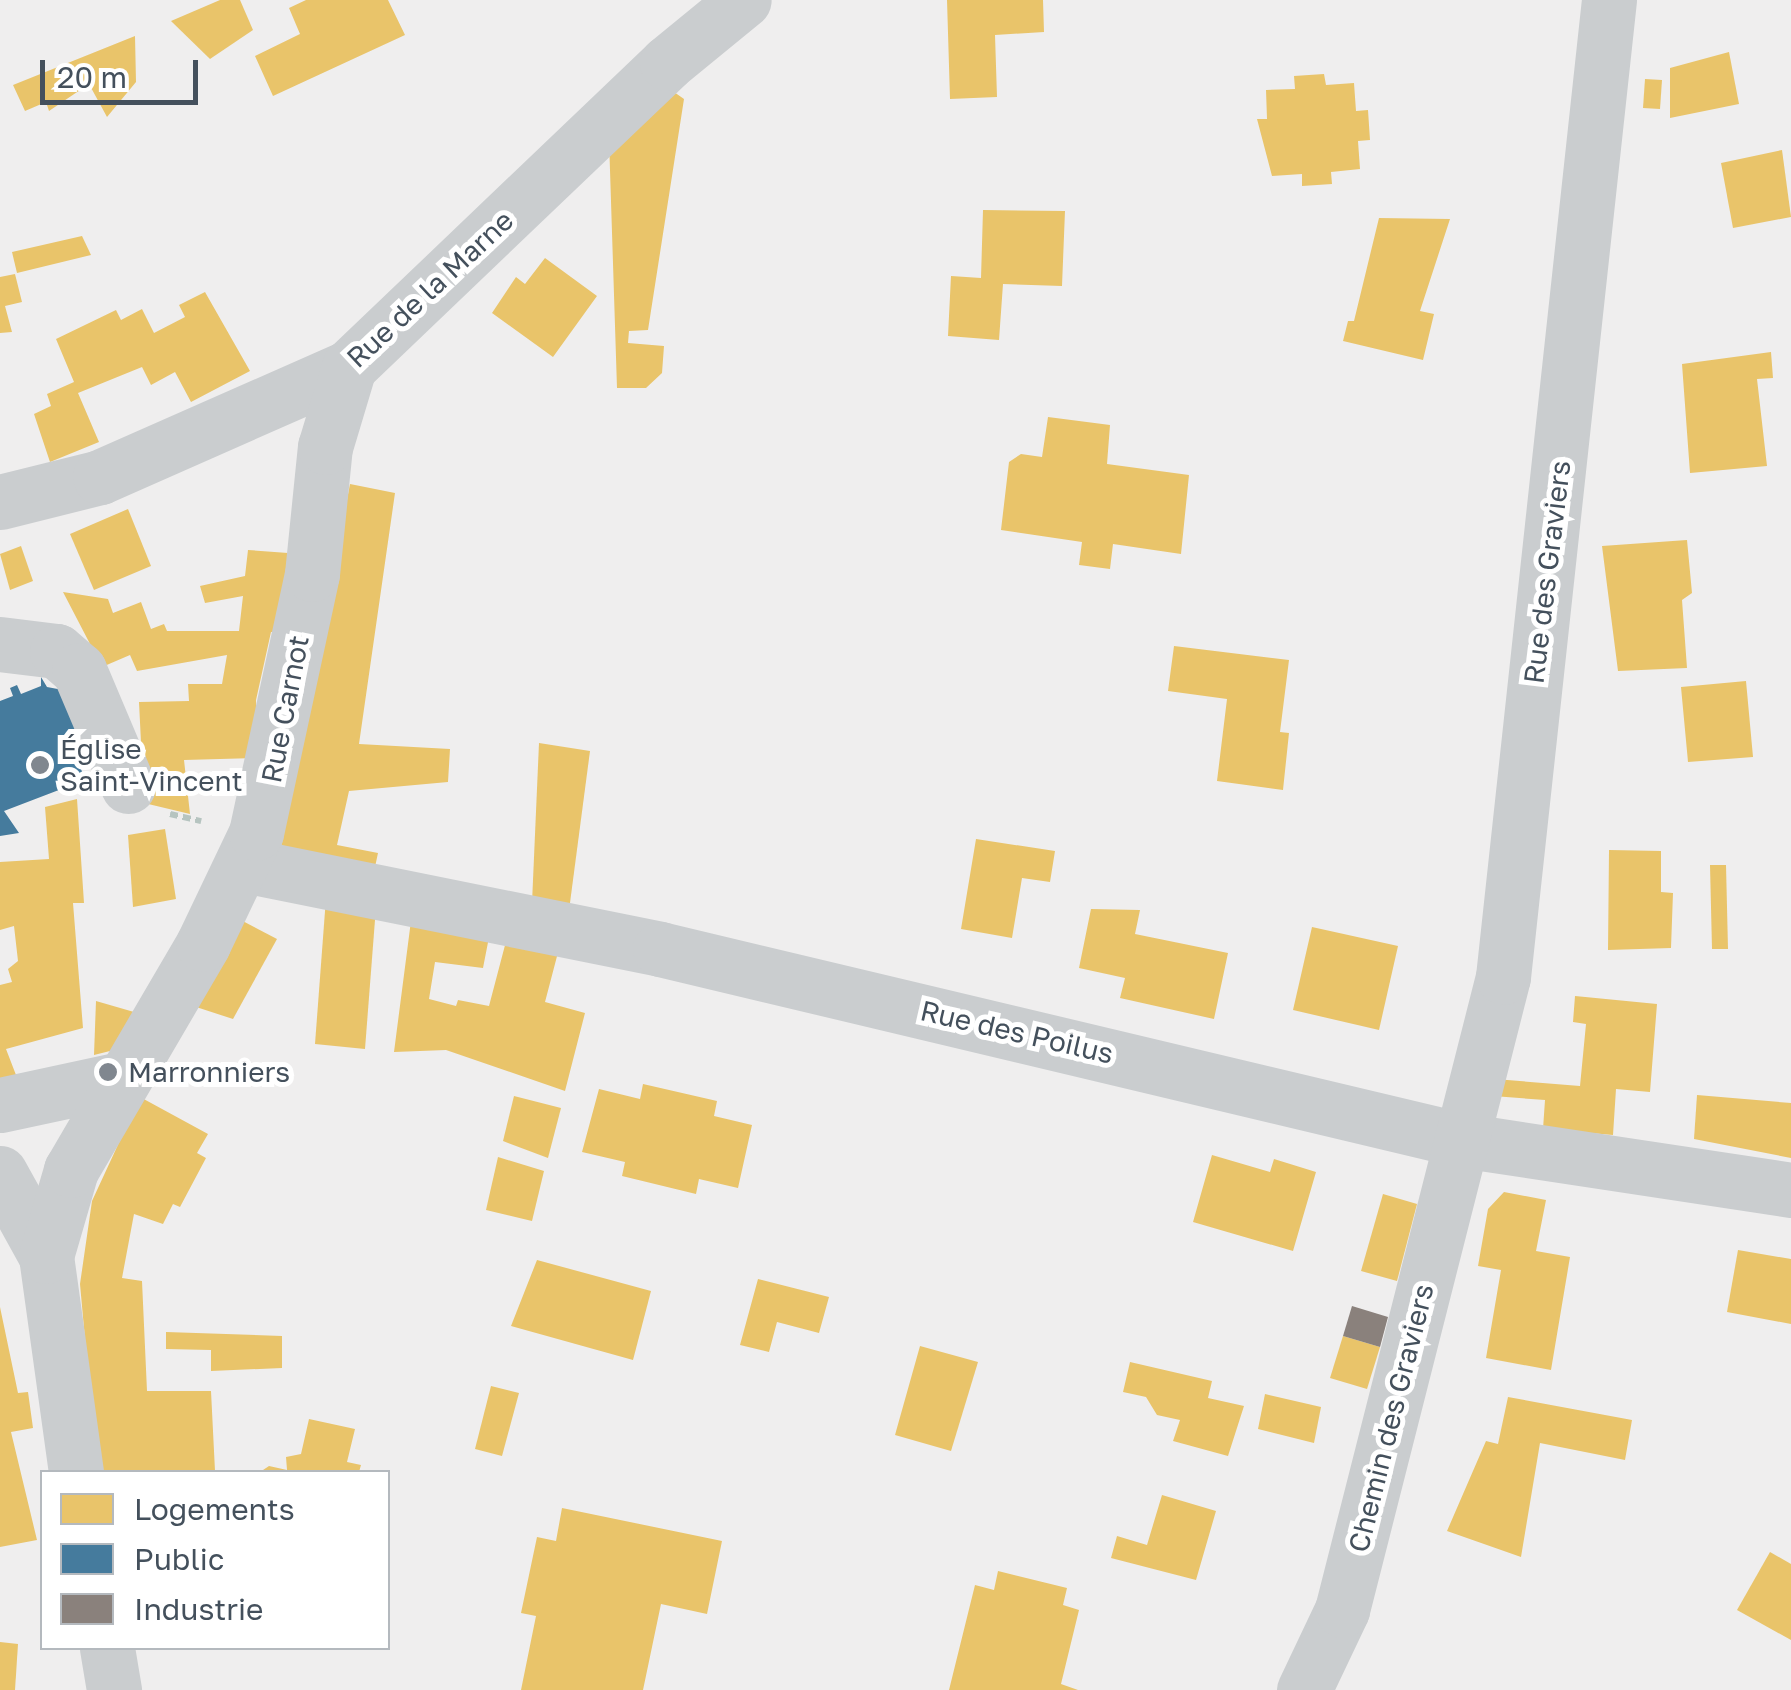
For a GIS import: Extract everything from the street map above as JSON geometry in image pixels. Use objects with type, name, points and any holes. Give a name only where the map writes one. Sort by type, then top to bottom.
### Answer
[{"type":"street","name":"Rue de la Marne","points":[[0,502],[100,477],[349,368],[667,64],[744,0]]},
{"type":"street","name":"Rue des Graviers","points":[[1461,1140],[1503,978],[1609,0]]},
{"type":"street","name":"Rue Carnot","points":[[46,1256],[71,1170],[250,849],[312,574],[326,448],[349,368]]},
{"type":"street","points":[[0,644],[57,651],[80,670],[128,786]]},
{"type":"street","name":"Rue des Poilus","points":[[250,849],[1461,1140],[1791,1190]]},
{"type":"street","points":[[0,1105],[121,1079]]},
{"type":"street","name":"Chemin des Graviers","points":[[1304,1690],[1342,1610],[1461,1140]]},
{"type":"street","points":[[0,1173],[46,1256],[76,1470]]},
{"type":"street","points":[[106,1650],[114,1690]]},
{"type":"path","points":[[128,786],[137,808],[250,849]]},
{"type":"building: Logements","points":[[220,0],[240,0],[253,30],[210,59],[171,21]]},
{"type":"building: Logements","points":[[306,0],[388,0],[405,35],[273,96],[255,56],[300,34],[289,8]]},
{"type":"building: Logements","points":[[947,0],[1043,0],[1044,32],[995,35],[997,97],[950,99]]},
{"type":"building: Logements","points":[[135,36],[136,82],[107,117],[89,84],[49,111],[46,102],[25,111],[13,85]]},
{"type":"building: Logements","points":[[1729,52],[1739,104],[1670,118],[1670,68]]},
{"type":"building: Logements","points":[[1324,74],[1326,85],[1354,83],[1356,111],[1368,110],[1370,140],[1358,141],[1360,169],[1331,172],[1332,184],[1302,186],[1302,174],[1272,176],[1257,119],[1267,119],[1266,90],[1295,89],[1294,76]]},
{"type":"building: Logements","points":[[1645,79],[1662,80],[1660,109],[1643,108]]},
{"type":"building: Logements","points":[[664,85],[684,99],[648,330],[629,331],[628,343],[664,346],[662,373],[646,388],[617,388],[609,139]]},
{"type":"building: Logements","points":[[1782,150],[1791,217],[1733,228],[1721,163]]},
{"type":"building: Logements","points":[[983,210],[1065,211],[1062,286],[1003,284],[999,340],[948,336],[951,276],[981,278]]},
{"type":"building: Logements","points":[[1379,218],[1450,219],[1420,311],[1434,314],[1423,360],[1343,341],[1348,321],[1354,321]]},
{"type":"building: Logements","points":[[82,236],[91,255],[17,273],[12,252]]},
{"type":"building: Logements","points":[[545,258],[597,296],[553,357],[492,313],[516,277],[525,284]]},
{"type":"building: Logements","points":[[15,274],[22,302],[5,306],[12,332],[0,333],[0,277]]},
{"type":"building: Logements","points":[[205,292],[250,371],[191,402],[175,372],[151,385],[142,367],[78,393],[99,442],[50,462],[34,414],[51,406],[47,394],[74,382],[56,339],[116,310],[121,320],[142,309],[154,333],[185,317],[179,305]]},
{"type":"building: Logements","points":[[1771,352],[1773,378],[1757,379],[1767,466],[1690,473],[1682,364]]},
{"type":"building: Logements","points":[[1048,417],[1110,425],[1107,464],[1189,475],[1181,554],[1113,544],[1110,569],[1079,565],[1082,542],[1001,530],[1009,462],[1021,454],[1042,457]]},
{"type":"building: Logements","points":[[350,484],[395,493],[359,744],[450,749],[448,782],[349,791],[337,845],[378,853],[372,881],[278,862]]},
{"type":"building: Logements","points":[[128,509],[151,566],[94,590],[70,534]]},
{"type":"building: Logements","points":[[1687,540],[1692,593],[1682,600],[1687,668],[1618,671],[1602,546]]},
{"type":"building: Logements","points":[[21,546],[33,581],[10,590],[0,554]]},
{"type":"building: Logements","points":[[248,550],[288,553],[280,632],[271,632],[256,700],[257,758],[184,760],[190,814],[144,803],[139,702],[189,701],[188,684],[222,684],[227,655],[137,671],[130,655],[102,667],[63,592],[108,599],[113,613],[141,602],[151,629],[164,624],[167,631],[239,631],[243,596],[205,603],[200,586],[245,576]]},
{"type":"building: Logements","points":[[1174,646],[1289,660],[1280,732],[1289,733],[1283,790],[1217,781],[1227,699],[1168,691]]},
{"type":"building: Logements","points":[[1746,681],[1753,757],[1688,762],[1681,687]]},
{"type":"building: Logements","points":[[539,743],[590,751],[568,918],[532,903]]},
{"type":"building: Logements","points":[[77,799],[84,903],[73,903],[83,1028],[6,1049],[16,1075],[0,1079],[0,985],[12,982],[8,969],[18,961],[14,926],[0,930],[0,862],[49,859],[45,807]]},
{"type":"building: Logements","points":[[165,829],[176,899],[133,907],[128,835]]},
{"type":"building: Logements","points":[[976,839],[1055,851],[1050,882],[1022,878],[1012,938],[961,929]]},
{"type":"building: Logements","points":[[1609,850],[1661,851],[1661,892],[1673,893],[1671,948],[1608,950]]},
{"type":"building: Logements","points":[[1710,865],[1726,865],[1728,949],[1712,949]]},
{"type":"building: Logements","points":[[326,898],[376,907],[365,1049],[315,1044]]},
{"type":"building: Logements","points":[[1091,909],[1140,910],[1135,934],[1228,953],[1214,1019],[1120,998],[1125,978],[1079,968]]},
{"type":"building: Logements","points":[[412,913],[491,927],[483,968],[435,962],[429,999],[456,1006],[458,1000],[489,1006],[509,930],[561,941],[545,1002],[585,1013],[565,1091],[446,1050],[394,1052]]},
{"type":"building: Logements","points":[[237,918],[277,939],[233,1019],[190,1005]]},
{"type":"building: Logements","points":[[1312,927],[1398,946],[1379,1030],[1293,1010]]},
{"type":"building: Logements","points":[[1575,996],[1657,1004],[1650,1092],[1616,1089],[1613,1135],[1543,1129],[1545,1100],[1493,1096],[1495,1079],[1580,1086],[1586,1024],[1573,1022]]},
{"type":"building: Logements","points":[[96,1001],[134,1012],[114,1050],[94,1055]]},
{"type":"building: Logements","points":[[643,1084],[717,1101],[714,1116],[752,1125],[738,1188],[699,1179],[696,1194],[622,1176],[625,1162],[582,1152],[599,1089],[640,1099]]},
{"type":"building: Logements","points":[[1697,1095],[1791,1103],[1791,1158],[1694,1139]]},
{"type":"building: Logements","points":[[514,1096],[561,1108],[548,1158],[503,1141]]},
{"type":"building: Logements","points":[[140,1097],[208,1134],[197,1153],[206,1158],[180,1207],[173,1204],[163,1224],[134,1214],[122,1278],[142,1281],[147,1391],[211,1391],[215,1470],[97,1470],[80,1284],[92,1201]]},
{"type":"building: Logements","points":[[1212,1155],[1270,1172],[1274,1159],[1316,1172],[1293,1251],[1193,1222]]},
{"type":"building: Logements","points":[[498,1157],[544,1171],[532,1221],[486,1210]]},
{"type":"building: Logements","points":[[1504,1192],[1546,1200],[1536,1251],[1570,1257],[1551,1370],[1486,1358],[1501,1270],[1478,1266],[1488,1209]]},
{"type":"building: Logements","points":[[1383,1194],[1417,1204],[1397,1281],[1361,1271]]},
{"type":"building: Logements","points":[[1738,1250],[1791,1259],[1791,1324],[1727,1312]]},
{"type":"building: Logements","points":[[537,1260],[651,1291],[633,1360],[511,1326]]},
{"type":"building: Logements","points":[[758,1279],[829,1297],[819,1333],[777,1322],[769,1352],[740,1345]]},
{"type":"building: Logements","points":[[0,1307],[18,1393],[28,1392],[33,1428],[11,1432],[37,1540],[0,1547]]},
{"type":"building: Logements","points":[[166,1332],[282,1336],[282,1368],[211,1371],[211,1350],[166,1349]]},
{"type":"building: Logements","points":[[1343,1336],[1380,1347],[1367,1389],[1330,1378]]},
{"type":"building: Logements","points":[[920,1346],[978,1362],[951,1451],[895,1435]]},
{"type":"building: Logements","points":[[1130,1362],[1212,1381],[1208,1398],[1244,1406],[1228,1456],[1173,1441],[1180,1420],[1157,1415],[1146,1397],[1123,1392]]},
{"type":"building: Logements","points":[[491,1386],[519,1393],[502,1456],[475,1449]]},
{"type":"building: Logements","points":[[1265,1394],[1321,1407],[1314,1443],[1258,1429]]},
{"type":"building: Logements","points":[[1508,1397],[1632,1420],[1625,1460],[1540,1443],[1521,1557],[1447,1531],[1486,1441],[1498,1444]]},
{"type":"building: Logements","points":[[309,1419],[355,1429],[347,1462],[361,1465],[360,1470],[287,1470],[286,1457],[301,1454]]},
{"type":"building: Logements","points":[[1162,1495],[1216,1511],[1196,1580],[1111,1558],[1117,1536],[1147,1545]]},
{"type":"building: Logements","points":[[562,1508],[722,1541],[707,1614],[661,1604],[643,1690],[521,1690],[536,1616],[521,1613],[537,1537],[556,1541]]},
{"type":"building: Logements","points":[[1770,1552],[1791,1564],[1791,1640],[1737,1610]]},
{"type":"building: Logements","points":[[998,1571],[1067,1588],[1063,1605],[1079,1610],[1061,1684],[1078,1690],[949,1690],[975,1585],[994,1590]]},
{"type":"building: Logements","points":[[0,1642],[18,1644],[15,1690],[0,1690]]},
{"type":"building: Public","name":"Église Saint-Vincent","points":[[41,677],[47,687],[63,690],[78,725],[71,741],[85,780],[4,811],[19,833],[0,836],[0,701],[13,696],[10,688],[17,685],[21,694],[41,686]]},
{"type":"building: Industrie","points":[[1352,1306],[1388,1317],[1380,1347],[1343,1336]]},
{"type":"place","name":"Église Saint-Vincent","points":[[40,765]]},
{"type":"place","name":"Marronniers","points":[[108,1072]]}]
